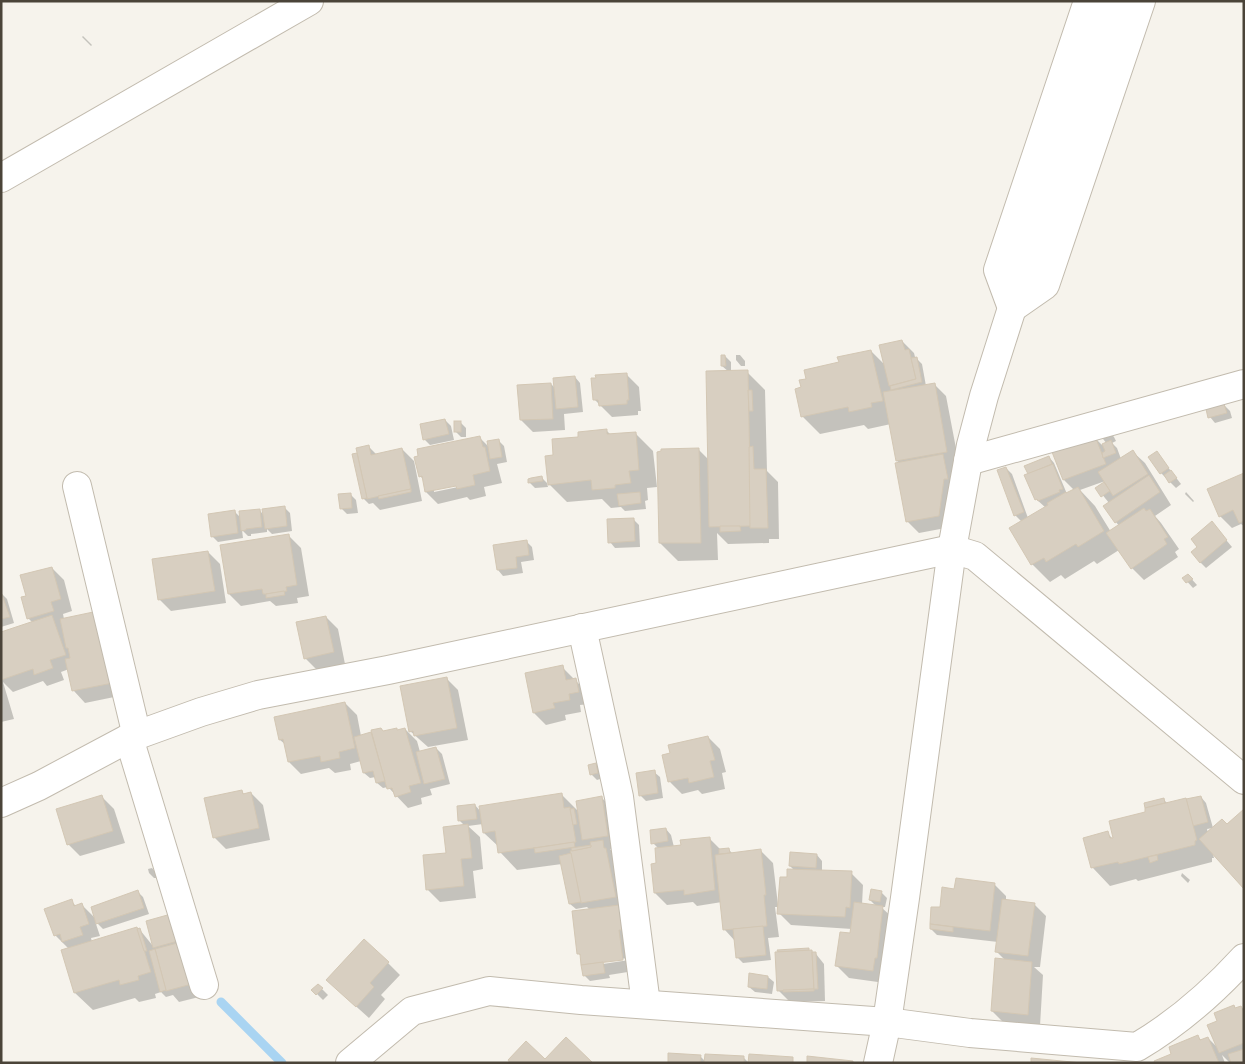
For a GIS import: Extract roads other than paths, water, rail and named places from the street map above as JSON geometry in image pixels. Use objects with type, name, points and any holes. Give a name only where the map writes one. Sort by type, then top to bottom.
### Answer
[{"type":"street","points":[[1,178],[309,1]]},
{"type":"street","points":[[1012,308],[998,270],[1088,1]]},
{"type":"street","points":[[878,1063],[887,1022],[952,550],[968,461],[984,396],[1114,1]]},
{"type":"street","points":[[1012,308],[1045,285],[1141,1]]},
{"type":"street","points":[[968,461],[1244,384]]},
{"type":"street","points":[[77,486],[133,737],[204,985]]},
{"type":"street","points":[[1,803],[39,786],[133,737],[201,712],[258,695],[388,670],[952,550],[975,556],[1244,780]]},
{"type":"street","points":[[582,628],[618,797],[646,1004]]},
{"type":"street","points":[[350,1063],[412,1011],[489,991],[580,1000],[887,1022],[1140,1055],[1158,1034],[1225,978],[1244,958]]},
{"type":"waterway","points":[[221,1002],[282,1063]]}]
